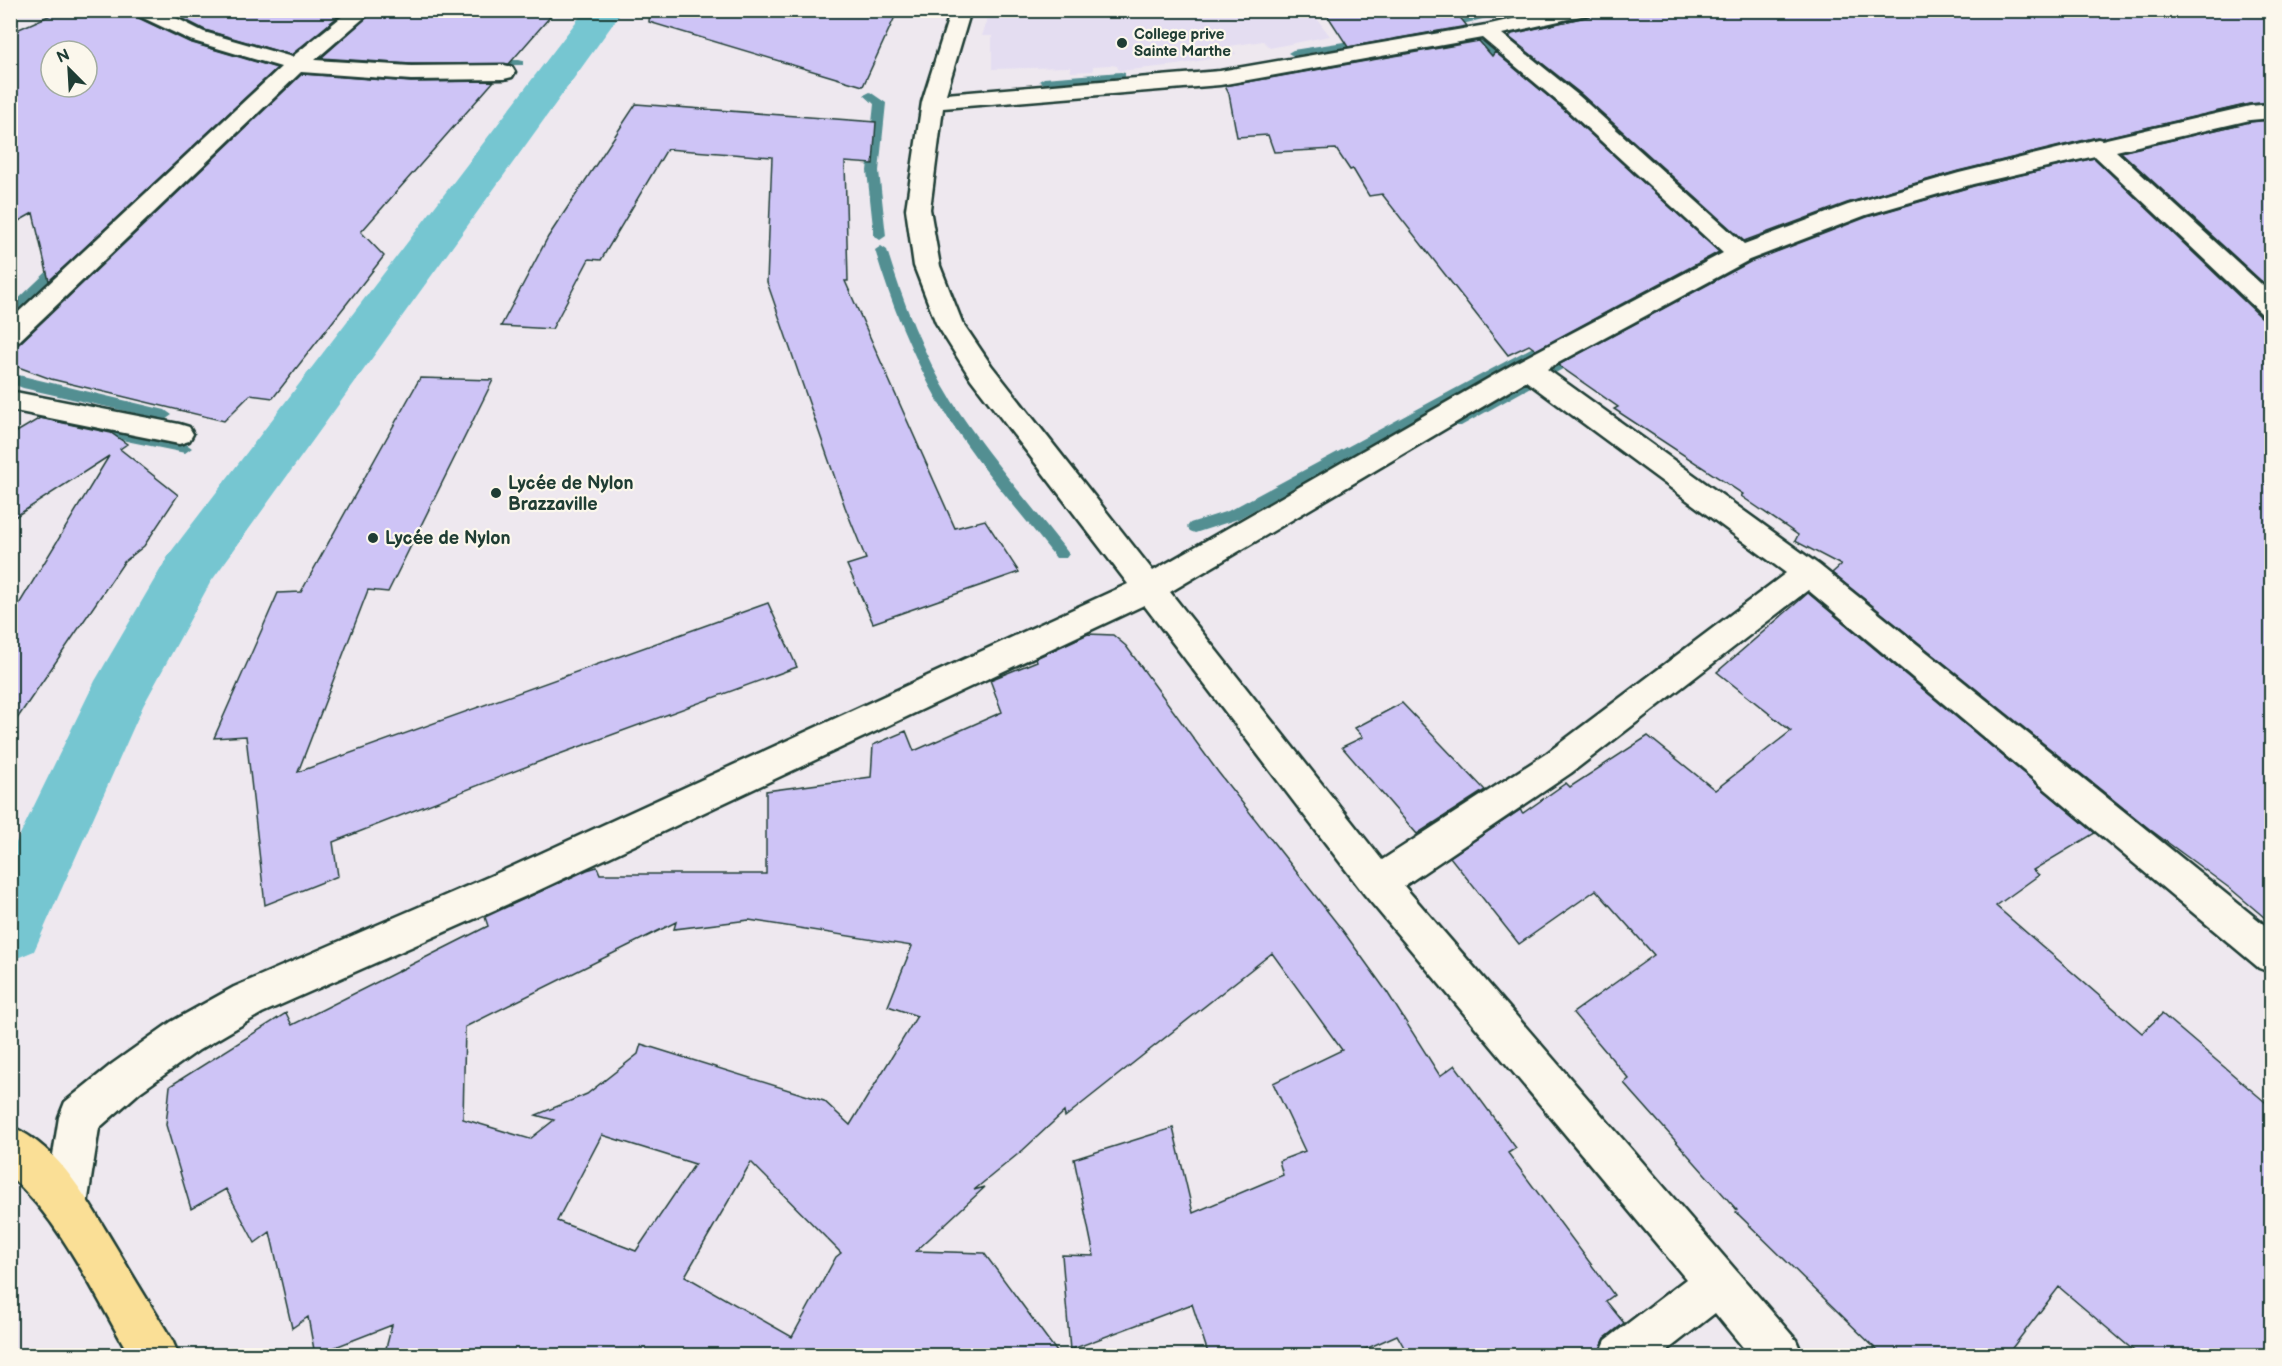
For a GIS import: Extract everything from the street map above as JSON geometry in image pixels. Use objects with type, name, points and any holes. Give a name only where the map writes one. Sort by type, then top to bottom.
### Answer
[{"type":"main road","points":[[10,1147],[54,1190],[156,1356]]},
{"type":"street","points":[[142,10],[197,36],[296,65],[411,73],[504,72]]},
{"type":"street","points":[[10,335],[296,65],[363,10]]},
{"type":"street","points":[[961,10],[933,102],[918,208],[927,266],[949,323],[981,372],[1378,883],[1780,1356]]},
{"type":"street","points":[[933,102],[1220,78],[1486,31],[1583,10]]},
{"type":"street","points":[[1486,31],[1571,101],[1740,254]]},
{"type":"street","points":[[54,1190],[80,1117],[126,1078],[185,1036],[248,1000],[522,880],[1150,588],[1527,368],[1740,254],[1857,210],[1967,178],[2098,146],[2250,113],[2271,111]]},
{"type":"street","points":[[2098,146],[2271,309]]},
{"type":"street","points":[[1527,368],[1808,573],[2271,955]]},
{"type":"street","points":[[10,400],[179,434]]},
{"type":"street","points":[[1378,883],[1559,763],[1808,573]]},
{"type":"street","points":[[1622,1356],[1718,1283]]},
{"type":"shaded area","name":"College prive Sainte Marthe","points":[[990,11],[1311,11],[1330,36],[1270,48],[1263,41],[1230,46],[1236,54],[1177,65],[1119,71],[1117,66],[1111,65],[1093,66],[1093,71],[1071,72],[1070,67],[992,69],[992,36],[982,36]]},
{"type":"building","points":[[62,10],[130,10],[134,16],[189,42],[277,68],[49,281],[33,213],[10,226],[10,33]]},
{"type":"building","points":[[166,10],[346,10],[291,55],[205,30]]},
{"type":"building","points":[[375,10],[556,10],[509,64],[411,64],[321,58]]},
{"type":"building","points":[[650,10],[898,10],[863,86],[649,22]]},
{"type":"building","points":[[1324,10],[1454,10],[1467,26],[1348,47]]},
{"type":"building","points":[[1600,10],[2271,10],[2271,102],[2249,104],[2102,138],[2097,137],[1958,171],[1847,203],[1744,241],[1581,94],[1509,37],[1512,34],[1590,16]]},
{"type":"building","points":[[1479,41],[1492,56],[1495,52],[1562,108],[1719,252],[1536,350],[1529,345],[1508,355],[1382,194],[1369,196],[1353,169],[1350,170],[1336,149],[1274,152],[1268,135],[1237,137],[1229,94],[1225,86]]},
{"type":"building","points":[[302,74],[411,82],[494,81],[361,232],[384,256],[273,398],[250,395],[224,421],[51,379],[10,364],[10,352]]},
{"type":"building","points":[[636,104],[876,122],[873,164],[845,162],[848,281],[845,281],[955,528],[985,520],[1019,572],[873,623],[847,565],[866,559],[845,507],[767,282],[772,157],[667,149],[601,260],[589,259],[552,329],[501,326],[548,237]]},
{"type":"building","points":[[2271,120],[2271,290],[2121,152],[2250,122]]},
{"type":"building","points":[[2094,158],[2261,317],[2271,319],[2271,923],[2232,890],[2152,831],[1832,573],[1841,565],[1795,541],[1798,535],[1741,496],[1743,494],[1614,409],[1618,407],[1558,365],[1750,262],[1867,217],[1974,186]]},
{"type":"building","points":[[420,378],[493,380],[388,592],[368,590],[298,772],[768,603],[797,667],[546,759],[333,842],[338,876],[265,905],[246,736],[214,738],[278,593],[301,592]]},
{"type":"building","points":[[40,418],[111,433],[127,444],[120,449],[178,495],[144,546],[124,562],[10,729],[10,619],[109,456],[10,520],[10,436]]},
{"type":"building","points":[[1808,593],[2095,833],[2033,870],[2039,875],[1996,906],[2142,1033],[2162,1014],[2271,1107],[2271,1356],[2140,1356],[2059,1287],[2006,1356],[1883,1356],[1736,1212],[1737,1210],[1624,1083],[1629,1079],[1573,1013],[1654,955],[1596,890],[1519,944],[1450,857],[1520,810],[1523,813],[1566,783],[1570,787],[1648,736],[1715,790],[1791,731],[1717,672]]},
{"type":"building","points":[[1088,634],[1113,635],[1126,646],[1218,772],[1343,931],[1387,992],[1440,1076],[1455,1065],[1516,1148],[1508,1153],[1614,1295],[1606,1301],[1624,1323],[1605,1338],[1597,1356],[1409,1356],[1397,1335],[1350,1356],[1209,1356],[1192,1304],[1070,1350],[1062,1255],[1094,1256],[1074,1159],[1173,1128],[1193,1213],[1283,1175],[1279,1161],[1305,1151],[1273,1083],[1342,1050],[1272,953],[1065,1117],[1064,1112],[1023,1150],[974,1190],[985,1187],[916,1251],[984,1253],[1060,1356],[384,1356],[392,1325],[315,1355],[308,1317],[292,1328],[270,1232],[255,1243],[226,1189],[191,1209],[166,1125],[170,1086],[286,1013],[292,1025],[488,926],[485,917],[587,870],[597,867],[600,874],[766,874],[766,791],[871,777],[873,745],[906,731],[914,751],[1002,712],[990,680],[1037,661],[1036,658]],"holes":[[[749,920],[912,946],[888,1006],[917,1016],[850,1125],[824,1101],[641,1044],[638,1054],[587,1094],[536,1115],[554,1120],[530,1139],[463,1119],[465,1027],[676,922],[674,929]],[[602,1135],[695,1164],[636,1251],[557,1221]],[[751,1162],[841,1253],[836,1257],[792,1337],[685,1276]]]},
{"type":"building","points":[[1402,703],[1485,790],[1417,834],[1342,747],[1363,737],[1355,728]]},
{"type":"waterway","points":[[354,28],[374,10]]},
{"type":"waterway","points":[[10,929],[116,699],[190,568],[605,10]]},
{"type":"waterway","points":[[1447,25],[1501,13]]},
{"type":"waterway","points":[[1446,41],[1466,40],[1485,45],[1569,111],[1614,155]]},
{"type":"waterway","points":[[240,41],[267,49],[292,47]]},
{"type":"waterway","points":[[1293,53],[1369,41]]},
{"type":"waterway","points":[[373,64],[519,63]]},
{"type":"waterway","points":[[1044,81],[1121,75]]},
{"type":"waterway","points":[[287,86],[312,77],[346,77]]},
{"type":"waterway","points":[[352,77],[408,79]]},
{"type":"waterway","points":[[1573,90],[1603,115],[1655,167]]},
{"type":"waterway","points":[[870,95],[880,103],[873,171],[880,236]]},
{"type":"waterway","points":[[881,250],[910,330],[945,401],[992,468],[1061,554]]},
{"type":"waterway","points":[[1456,423],[1746,261]]},
{"type":"waterway","points":[[10,315],[63,263]]},
{"type":"waterway","points":[[1195,527],[1233,515],[1555,339]]},
{"type":"waterway","points":[[10,378],[23,383],[165,415]]},
{"type":"waterway","points":[[97,430],[185,448]]},
{"type":"place","name":"College prive Sainte Marthe","points":[[1122,43]]},
{"type":"place","name":"Lycée de Nylon Brazzaville","points":[[496,493]]},
{"type":"place","name":"Lycée de Nylon","points":[[373,538]]}]
